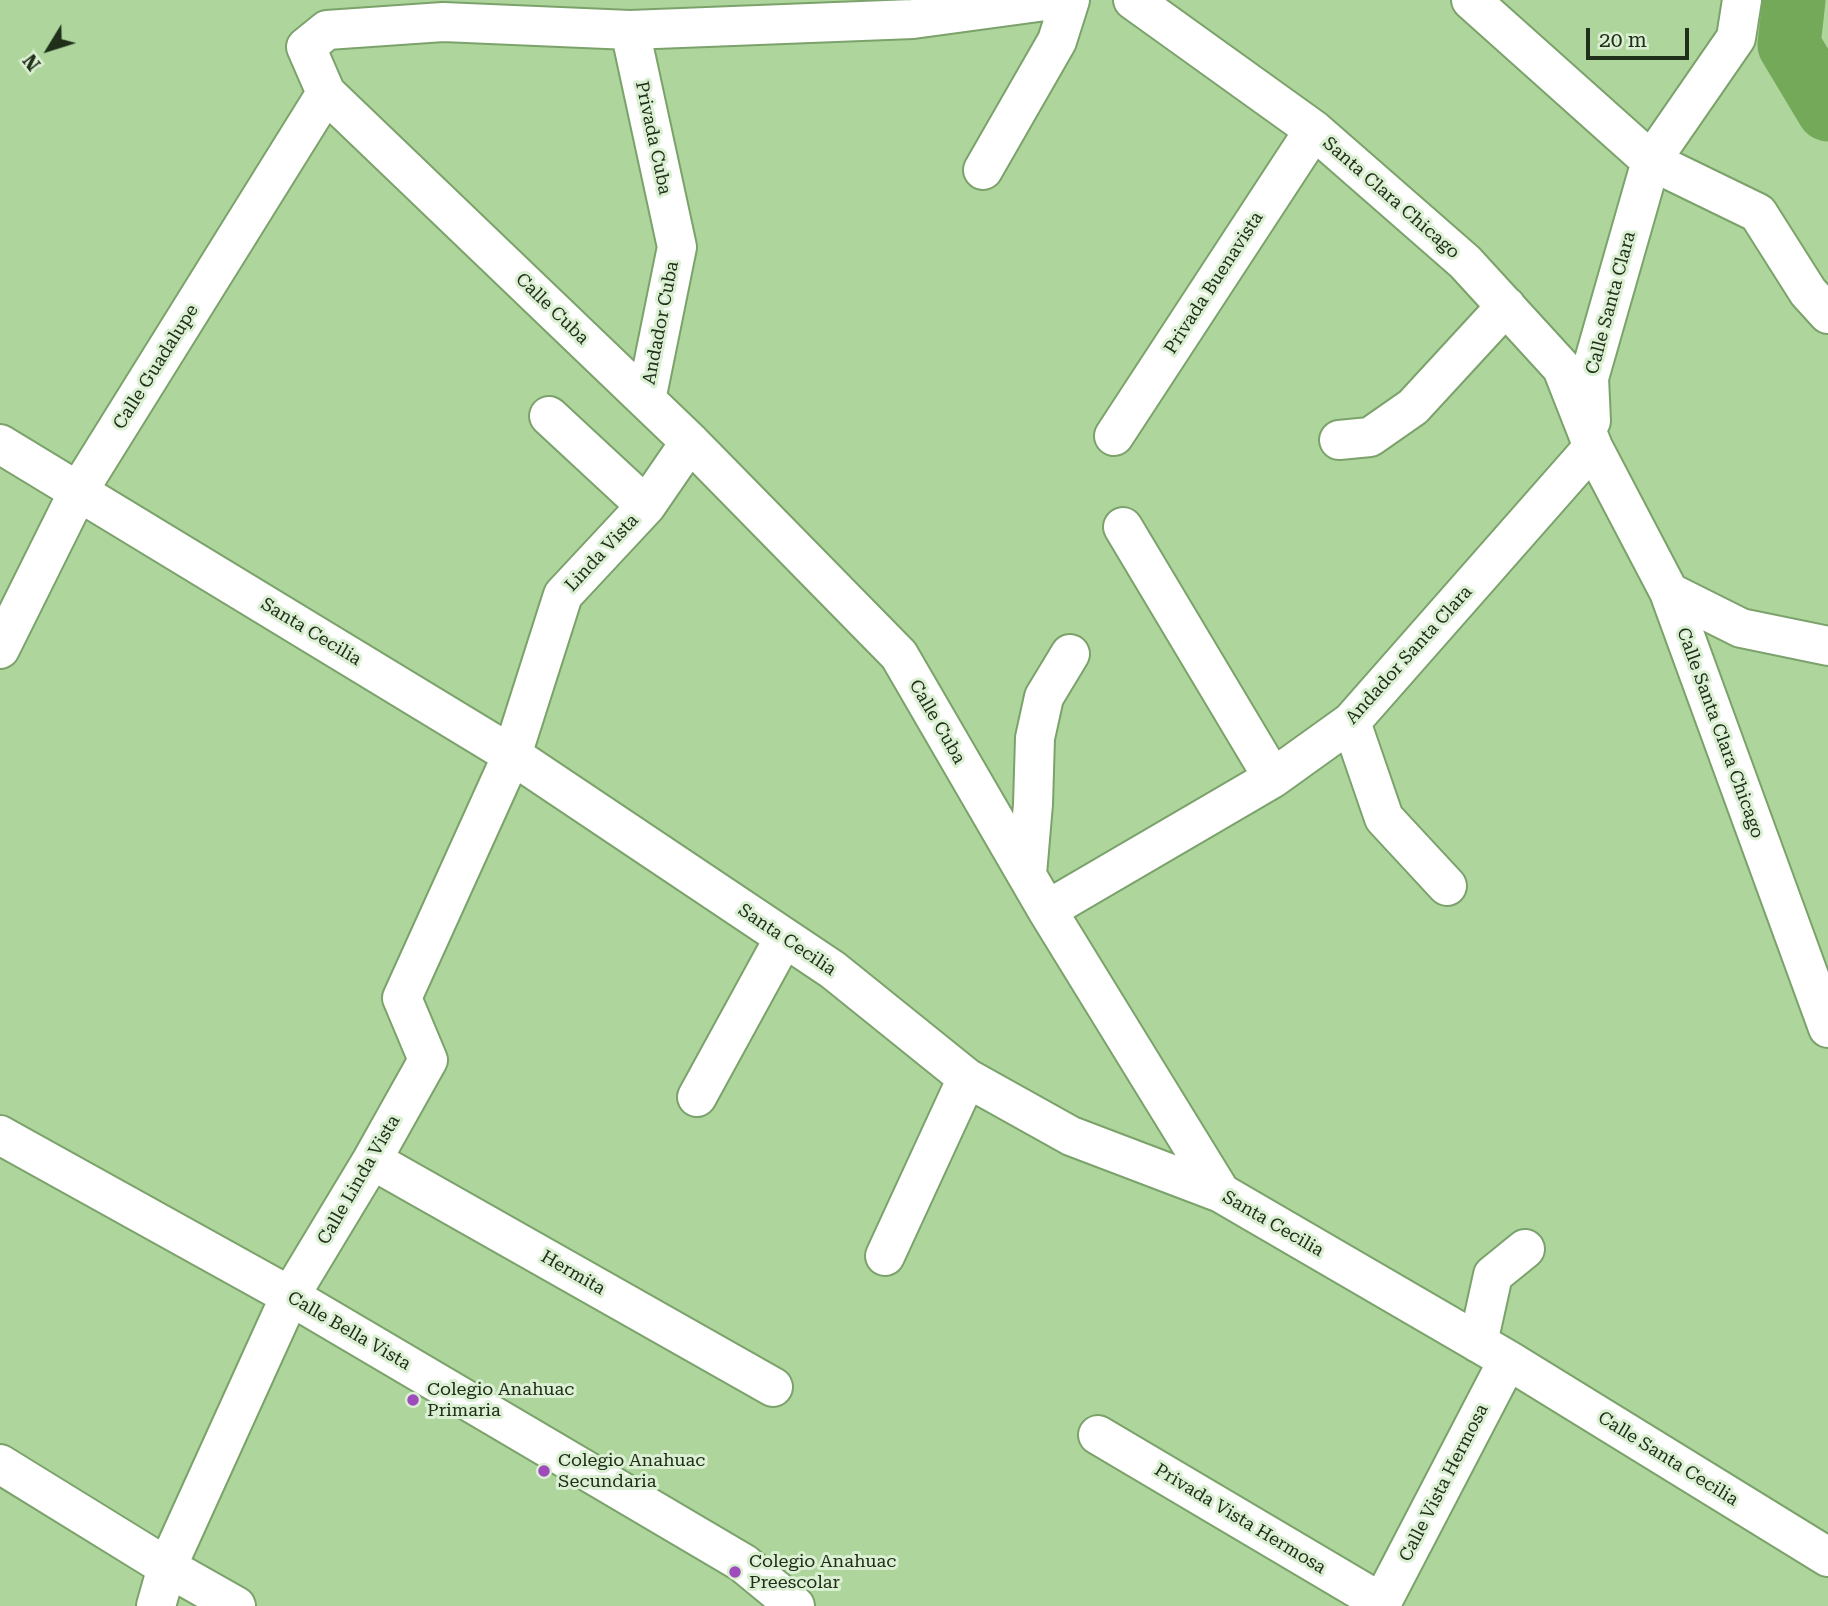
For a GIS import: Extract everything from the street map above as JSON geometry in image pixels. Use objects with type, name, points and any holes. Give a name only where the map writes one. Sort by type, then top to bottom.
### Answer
[{"type":"street","name":"Calle Cuba","points":[[1053,0],[913,19],[630,30],[443,11],[327,30],[306,47],[326,93],[690,442],[899,655],[1047,910],[1221,1193]]},
{"type":"street","points":[[983,170],[1056,41],[1070,0]]},
{"type":"street","name":"Santa Clara Chicago","points":[[1133,0],[1314,130],[1465,262],[1562,368],[1593,447]]},
{"type":"street","points":[[1471,0],[1651,161],[1758,213],[1808,292],[1828,314]]},
{"type":"street","name":"Calle Santa Clara","points":[[1593,447],[1589,378],[1651,161],[1736,38],[1742,0]]},
{"type":"street","name":"Privada Cuba","points":[[630,30],[677,247]]},
{"type":"street","name":"Calle Guadalupe","points":[[0,649],[79,490],[326,93]]},
{"type":"street","name":"Privada Buenavista","points":[[1114,436],[1314,130]]},
{"type":"street","name":"Andador Cuba","points":[[646,400],[677,247]]},
{"type":"street","points":[[1339,440],[1370,437],[1413,407],[1506,306]]},
{"type":"street","points":[[549,415],[646,506]]},
{"type":"street","name":"Linda Vista","points":[[512,755],[563,595],[646,506],[690,442]]},
{"type":"street","name":"Santa Cecilia","points":[[0,444],[512,755],[833,971],[967,1078],[1071,1136],[1221,1193],[1493,1352]]},
{"type":"street","name":"Calle Santa Clara Chicago","points":[[1593,447],[1668,592],[1828,1028]]},
{"type":"street","name":"Andador Santa Clara","points":[[1047,910],[1273,778],[1351,722],[1593,447]]},
{"type":"street","points":[[1123,527],[1273,778]]},
{"type":"street","points":[[1668,592],[1741,628],[1828,646]]},
{"type":"street","points":[[1027,874],[1035,738],[1044,697],[1070,654]]},
{"type":"street","points":[[1351,722],[1384,818],[1447,886]]},
{"type":"street","name":"Calle Linda Vista","points":[[156,1606],[167,1567],[290,1296],[372,1160],[428,1059],[402,998],[512,755]]},
{"type":"street","points":[[697,1097],[784,937]]},
{"type":"street","points":[[885,1256],[967,1078]]},
{"type":"street","name":"Calle Bella Vista","points":[[0,1135],[290,1296],[743,1563],[796,1606]]},
{"type":"street","name":"Hermita","points":[[372,1160],[774,1387]]},
{"type":"street","name":"Calle Vista Hermosa","points":[[1381,1604],[1493,1352],[1493,1275],[1525,1249]]},
{"type":"street","name":"Calle Santa Cecilia","points":[[1493,1352],[1828,1557]]},
{"type":"street","name":"Privada Vista Hermosa","points":[[1098,1435],[1381,1604]]},
{"type":"street","points":[[0,1464],[167,1567],[236,1606]]},
{"type":"waterway","points":[[1794,0],[1789,45],[1828,110]]},
{"type":"place","name":"Colegio Anahuac Primaria","points":[[413,1400]]},
{"type":"place","name":"Colegio Anahuac Secundaria","points":[[544,1471]]},
{"type":"place","name":"Colegio Anahuac Preescolar","points":[[735,1572]]}]
